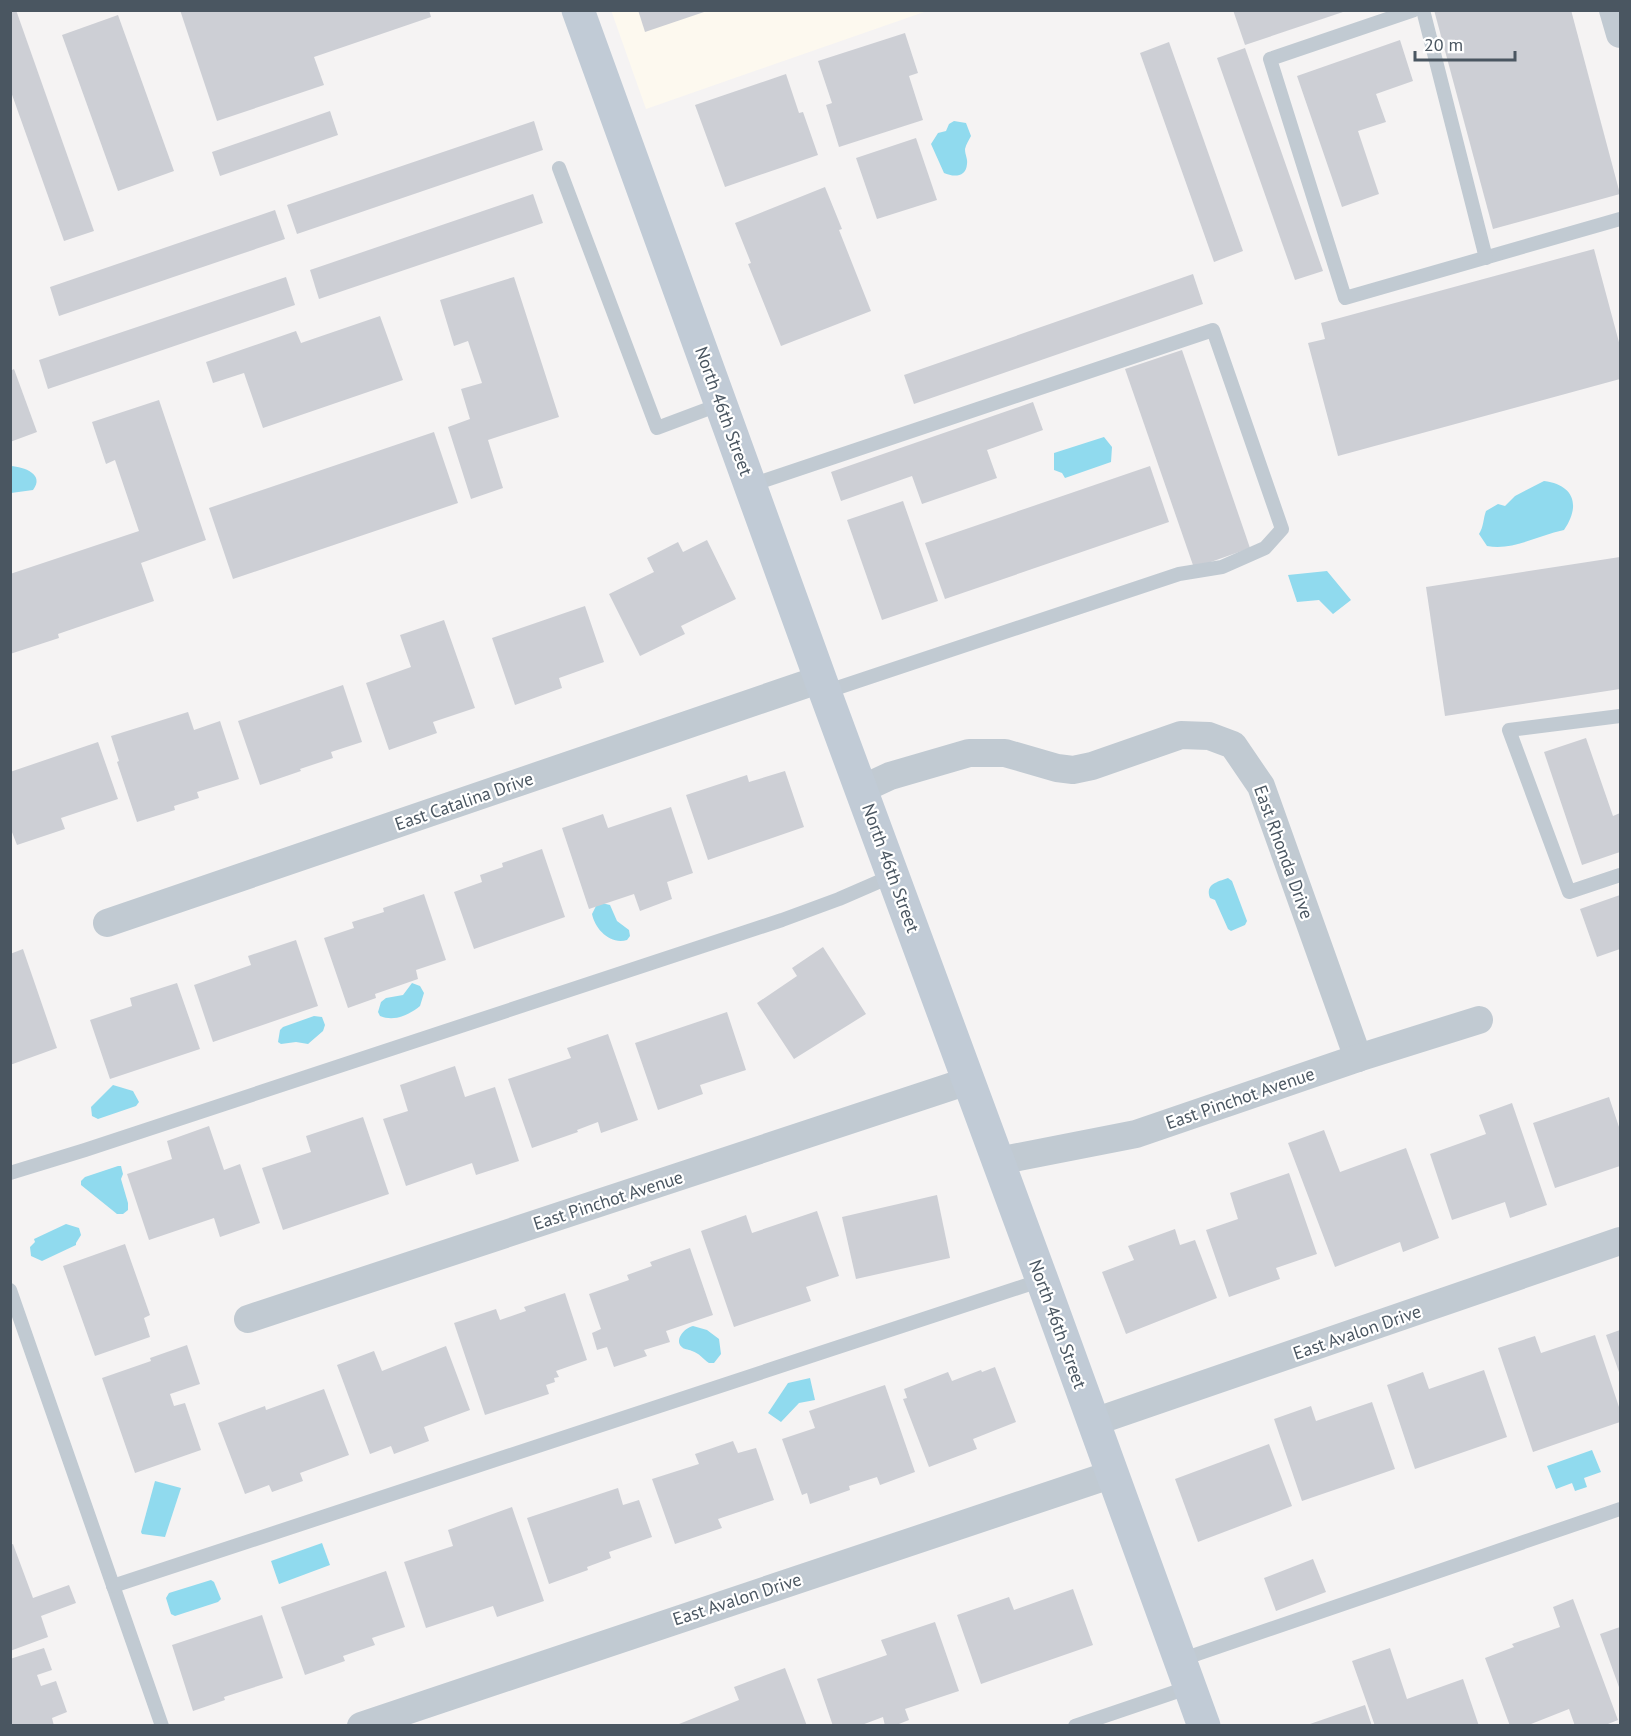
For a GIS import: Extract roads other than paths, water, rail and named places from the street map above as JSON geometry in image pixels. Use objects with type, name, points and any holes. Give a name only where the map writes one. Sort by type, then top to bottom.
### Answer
[{"type":"street","name":"North 46th Street","points":[[578,10],[1204,1725]]},
{"type":"street","points":[[1613,10],[1620,34]]},
{"type":"street","name":"East Catalina Drive","points":[[107,923],[823,685]]},
{"type":"street","name":"East Rhonda Drive","points":[[862,789],[890,776],[969,753],[1005,753],[1057,768],[1073,770],[1092,766],[1180,735],[1209,736],[1233,745],[1261,786],[1358,1058]]},
{"type":"street","name":"East Pinchot Avenue","points":[[998,1161],[1136,1134],[1358,1058],[1479,1020]]},
{"type":"street","name":"East Pinchot Avenue","points":[[248,1319],[968,1081]]},
{"type":"street","name":"East Avalon Drive","points":[[1094,1422],[1620,1241]]},
{"type":"street","name":"East Avalon Drive","points":[[361,1725],[425,1715],[1113,1474]]},
{"type":"lane","points":[[1414,10],[1270,59],[1346,298],[1620,219]]},
{"type":"lane","points":[[1423,10],[1486,258]]},
{"type":"lane","points":[[559,168],[657,428],[722,404]]},
{"type":"lane","points":[[751,485],[1213,330],[1282,529],[1265,548],[1222,567],[1179,574],[823,685]]},
{"type":"lane","points":[[1620,716],[1509,730],[1569,892],[1620,875]]},
{"type":"lane","points":[[10,1173],[748,932],[839,899],[894,875]]},
{"type":"lane","points":[[114,1586],[1042,1280]]},
{"type":"lane","points":[[10,1290],[162,1725]]},
{"type":"lane","points":[[1076,1725],[1185,1674],[1620,1509]]},
{"type":"water","points":[[954,121],[966,123],[971,136],[965,149],[966,169],[962,174],[955,176],[944,173],[931,144],[938,133],[946,131],[949,124]]},
{"type":"water","points":[[1104,437],[1112,447],[1111,462],[1065,478],[1062,473],[1054,470],[1054,453]]},
{"type":"water","points":[[11,466],[27,470],[35,476],[36,484],[33,490],[11,493]]},
{"type":"water","points":[[1544,481],[1562,487],[1572,498],[1572,512],[1564,530],[1507,546],[1487,546],[1479,534],[1486,511],[1498,504],[1505,506],[1515,496]]},
{"type":"water","points":[[1327,571],[1351,600],[1333,614],[1319,600],[1297,602],[1288,575]]},
{"type":"water","points":[[1228,878],[1232,881],[1247,921],[1245,925],[1231,931],[1209,893],[1213,884]]},
{"type":"water","points":[[597,904],[610,905],[617,921],[629,930],[630,936],[627,940],[609,938],[596,925],[592,914]]},
{"type":"water","points":[[412,983],[420,986],[424,993],[420,1006],[401,1017],[380,1016],[378,1012],[381,1002],[386,998],[403,995]]},
{"type":"water","points":[[314,1016],[322,1017],[325,1025],[323,1031],[308,1044],[278,1042],[280,1030],[283,1027]]},
{"type":"water","points":[[113,1085],[133,1091],[139,1102],[136,1106],[98,1119],[92,1116],[91,1107]]},
{"type":"water","points":[[121,1166],[123,1174],[121,1179],[128,1203],[128,1210],[123,1214],[117,1214],[81,1185],[85,1177]]},
{"type":"water","points":[[66,1224],[79,1228],[81,1235],[76,1245],[42,1261],[31,1256],[30,1247],[35,1242],[34,1239]]},
{"type":"water","points":[[693,1326],[707,1330],[719,1339],[721,1354],[714,1363],[709,1363],[697,1353],[680,1345],[681,1335]]},
{"type":"water","points":[[810,1378],[815,1400],[799,1403],[781,1422],[768,1413],[788,1383]]},
{"type":"water","points":[[1592,1450],[1601,1472],[1584,1478],[1587,1487],[1575,1491],[1572,1483],[1556,1489],[1547,1466]]},
{"type":"water","points":[[155,1481],[181,1488],[165,1537],[141,1532]]},
{"type":"water","points":[[322,1543],[330,1565],[279,1584],[271,1561]]},
{"type":"water","points":[[211,1580],[221,1599],[218,1602],[175,1616],[171,1614],[166,1598],[169,1593]]}]
